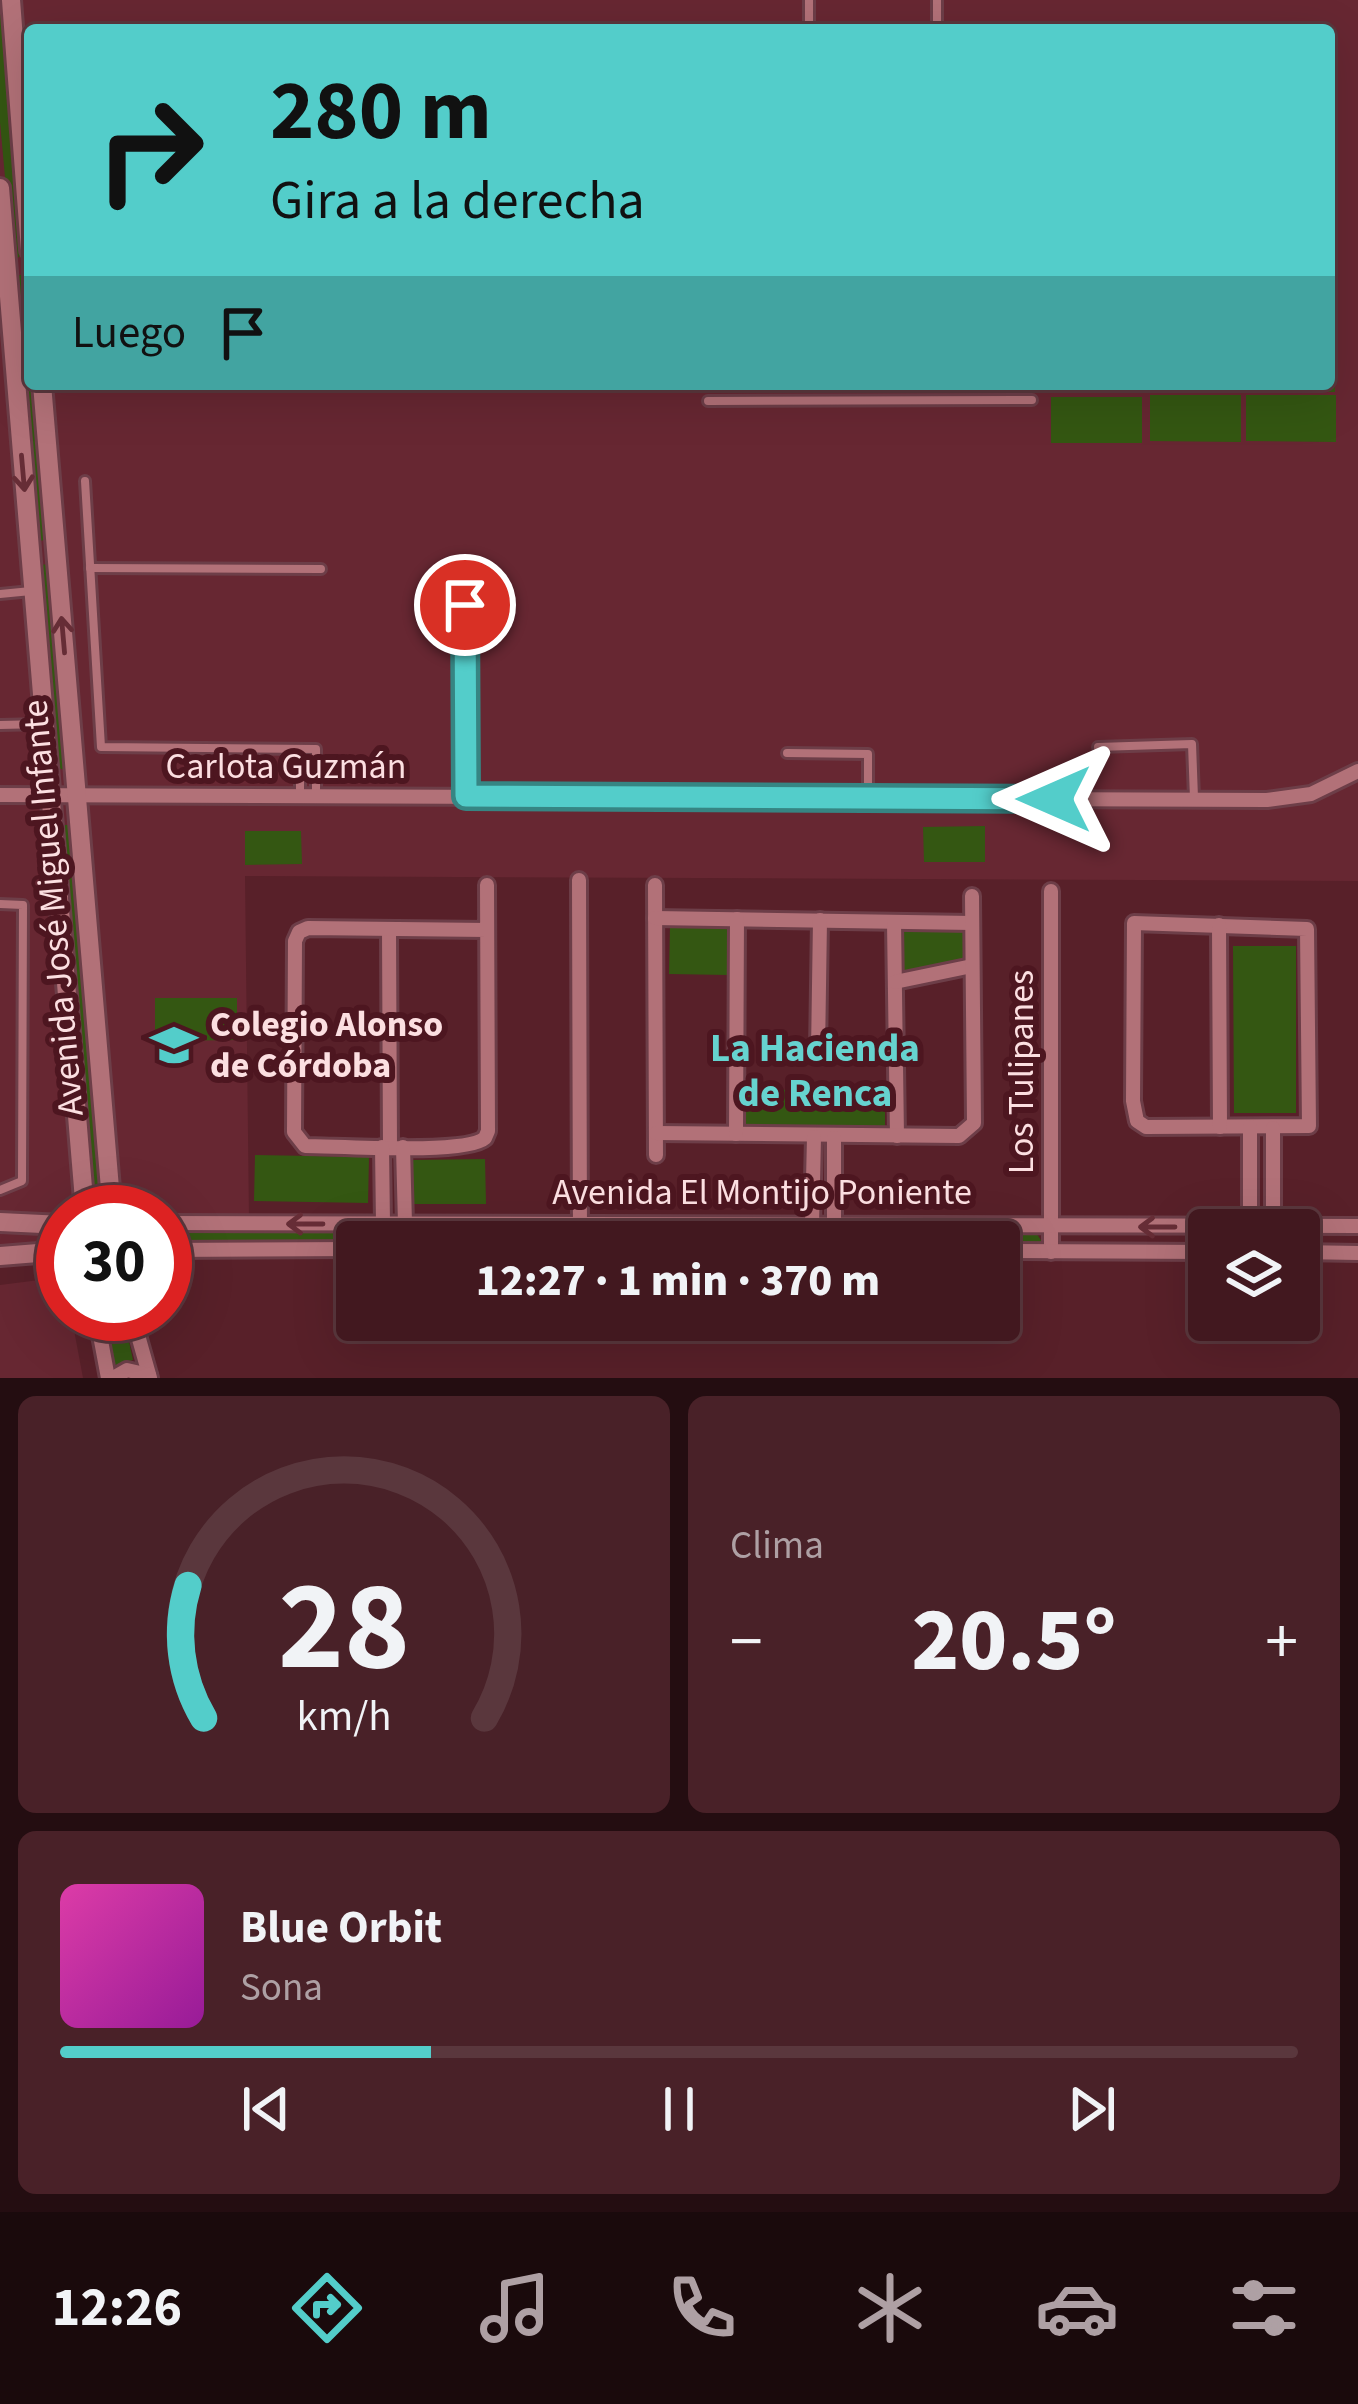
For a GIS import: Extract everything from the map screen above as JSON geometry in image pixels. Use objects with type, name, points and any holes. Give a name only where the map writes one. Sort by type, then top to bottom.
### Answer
[{"type":"street","points":[[10,0],[24,146]]},
{"type":"street","name":"Avenida José Miguel Infante","points":[[0,188],[83,1185]]},
{"type":"street","name":"Avenida José Miguel Infante","points":[[43,390],[110,1185]]},
{"type":"street","points":[[29,550],[42,555],[56,548]]},
{"type":"street","name":"Carlota Guzmán","points":[[0,795],[1195,799],[1296,797],[1326,789],[1358,771]]},
{"type":"street","points":[[579,880],[581,1221]]},
{"type":"street","points":[[487,885],[487,930],[487,1134],[476,1145],[304,1146],[297,1142],[295,941],[308,928],[487,930]]},
{"type":"street","points":[[655,885],[656,1155]]},
{"type":"street","name":"Los Tulipanes","points":[[1051,891],[1051,1252]]},
{"type":"street","points":[[656,1133],[834,1138],[958,1136],[968,1131],[974,1123],[972,896]]},
{"type":"street","points":[[655,918],[972,923]]},
{"type":"street","points":[[736,1134],[737,919]]},
{"type":"street","points":[[818,1052],[820,920]]},
{"type":"street","points":[[894,922],[897,1136]]},
{"type":"street","points":[[1134,923],[1219,926],[1307,928],[1309,1126],[1147,1127],[1137,1121],[1132,1101],[1134,923]]},
{"type":"street","points":[[1219,926],[1220,1127]]},
{"type":"street","points":[[383,1221],[392,1147],[389,929]]},
{"type":"street","points":[[895,982],[972,966]]},
{"type":"street","points":[[1250,1127],[1250,1209]]},
{"type":"street","points":[[1273,1128],[1274,1209]]},
{"type":"street","points":[[812,1221],[814,1137]]},
{"type":"street","points":[[834,1138],[834,1221]]},
{"type":"street","points":[[392,1147],[404,1221]]},
{"type":"street","points":[[0,1222],[36,1224]]},
{"type":"street","name":"Avenida El Montijo Poniente","points":[[192,1223],[336,1224]]},
{"type":"street","name":"Avenida El Montijo Poniente","points":[[1020,1226],[1188,1227]]},
{"type":"street","name":"Avenida El Montijo Poniente","points":[[1320,1226],[1358,1226]]},
{"type":"street","points":[[192,1250],[336,1249]]},
{"type":"street","points":[[1020,1251],[1188,1252]]},
{"type":"street","points":[[1320,1252],[1358,1252]]},
{"type":"street","points":[[0,1256],[36,1253]]},
{"type":"street","points":[[102,1341],[110,1378],[128,1370],[149,1377]]},
{"type":"street","points":[[139,1341],[149,1377]]},
{"type":"lane","points":[[809,390],[809,401]]},
{"type":"lane","points":[[937,390],[937,400]]},
{"type":"lane","points":[[708,401],[1032,400]]},
{"type":"lane","points":[[86,481],[101,748],[316,749],[308,796]]},
{"type":"lane","points":[[91,568],[321,569]]},
{"type":"lane","points":[[0,594],[32,591]]},
{"type":"lane","points":[[465,605],[466,796]]},
{"type":"lane","points":[[0,725],[45,724]]},
{"type":"lane","points":[[1098,746],[1192,744],[1195,799]]},
{"type":"lane","points":[[300,749],[308,796]]},
{"type":"lane","points":[[787,753],[868,754],[868,798]]},
{"type":"lane","points":[[0,904],[23,904],[22,1180],[0,1190]]},
{"type":"shaded area","points":[[0,0],[1358,0],[1358,881],[245,876],[249,1219],[192,1218],[192,1185],[36,1185],[36,1259],[0,1261]]},
{"type":"shaded area","points":[[36,1280],[36,1341],[76,1341],[83,1378],[0,1378],[0,1285]]},
{"type":"green space","points":[[3,0],[24,239],[24,251],[17,259],[12,254],[0,122]]},
{"type":"green space","points":[[24,274],[24,390],[36,390],[48,539],[36,542],[14,276]]},
{"type":"green space","points":[[1245,390],[1335,390],[1335,392]]},
{"type":"green space","points":[[1150,395],[1241,395],[1241,442],[1150,441]]},
{"type":"green space","points":[[1246,395],[1336,395],[1336,442],[1246,441]]},
{"type":"green space","points":[[1051,397],[1142,397],[1142,443],[1051,443]]},
{"type":"green space","points":[[52,564],[69,765],[65,770],[55,767],[38,565]]},
{"type":"green space","points":[[71,825],[103,1185],[91,1185],[60,830]]},
{"type":"green space","points":[[985,826],[985,862],[924,862],[923,827]]},
{"type":"green space","points":[[245,831],[301,831],[302,864],[245,865]]},
{"type":"green space","points":[[670,927],[729,928],[728,975],[669,974]]},
{"type":"green space","points":[[900,928],[966,928],[965,963],[901,976]]},
{"type":"green space","points":[[1233,946],[1296,946],[1296,1113],[1234,1113]]},
{"type":"green space","points":[[155,998],[237,998],[237,1040],[155,1041]]},
{"type":"green space","points":[[885,1089],[885,1129],[746,1130],[746,1090]]},
{"type":"green space","points":[[255,1155],[369,1157],[368,1203],[254,1201]]},
{"type":"green space","points":[[485,1159],[486,1204],[413,1204],[412,1160]]},
{"type":"green space","points":[[192,1230],[336,1230],[336,1243],[192,1244]]},
{"type":"green space","points":[[1020,1233],[1037,1234],[1042,1242],[1020,1246]]},
{"type":"green space","points":[[108,1341],[129,1341],[133,1360],[112,1366]]},
{"type":"place","name":"Colegio Alonso de Córdoba","points":[[174,1045]]},
{"type":"district","name":"La Hacienda de Renca","points":[[815,1072]]},
{"type":"route","points":[[465,605],[466,796],[1054,799]]}]
